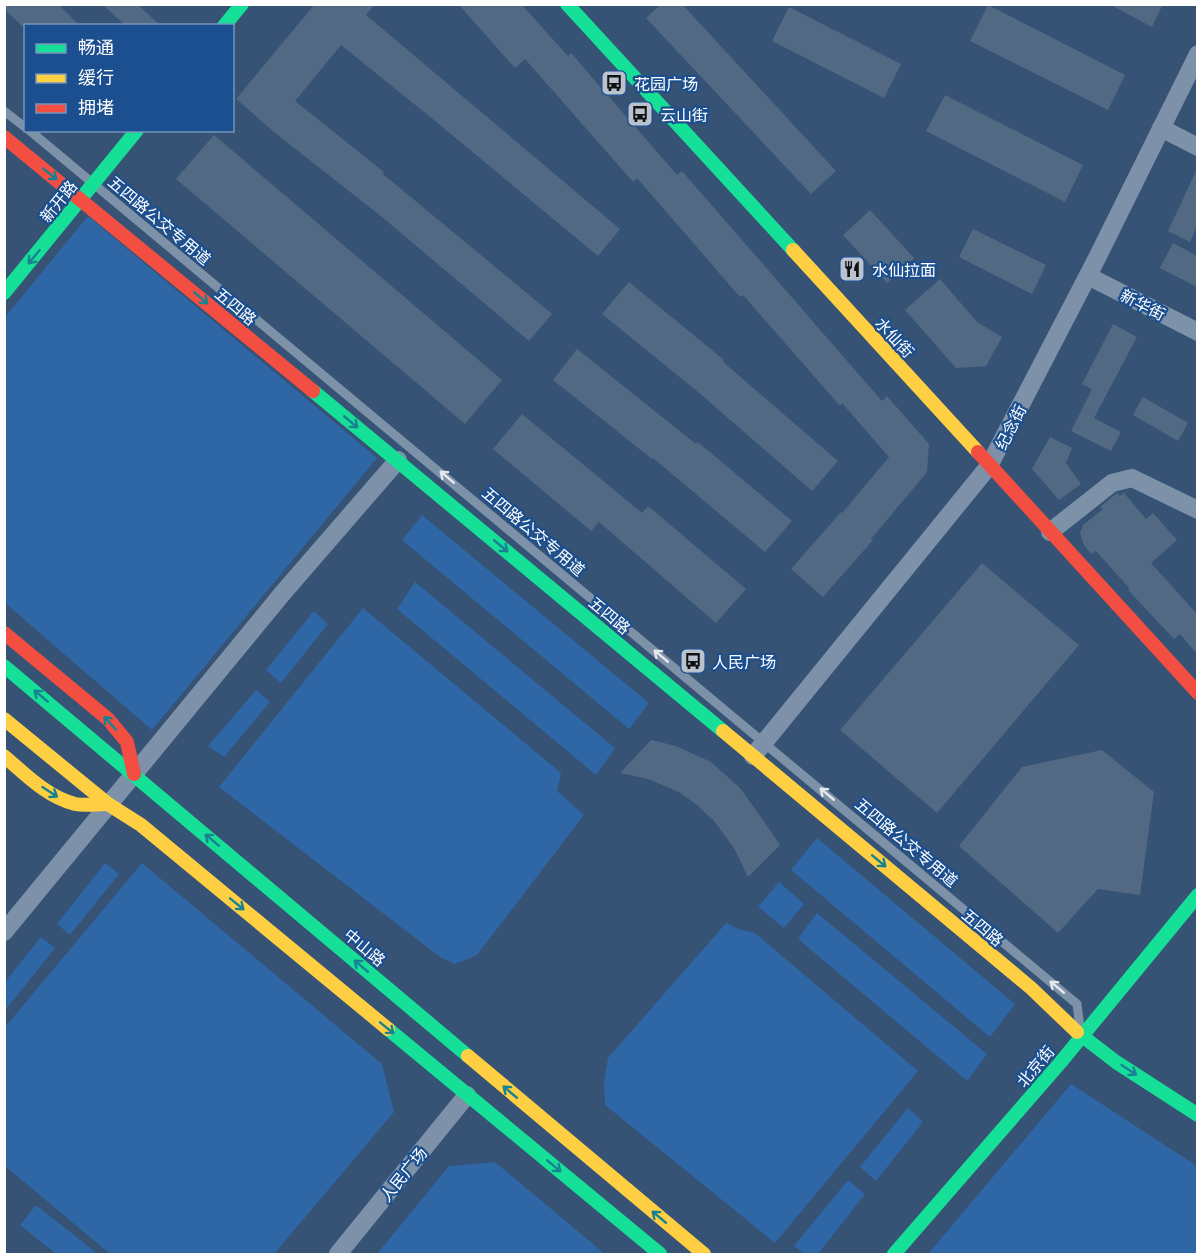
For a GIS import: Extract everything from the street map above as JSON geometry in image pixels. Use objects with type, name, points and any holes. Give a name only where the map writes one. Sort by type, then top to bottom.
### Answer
[{"type":"main road","points":[[226,24],[242,4]]},
{"type":"main road","name":"水仙街","points":[[567,4],[1197,693]]},
{"type":"main road","name":"新开路","points":[[4,293],[135,132]]},
{"type":"main road","name":"五四路","points":[[4,137],[398,460],[758,749],[1031,988],[1081,1036],[1197,1115]]},
{"type":"main road","points":[[4,633],[108,719],[127,742],[134,774]]},
{"type":"main road","name":"中山路","points":[[4,666],[704,1254]]},
{"type":"main road","points":[[4,719],[108,804],[141,825],[660,1254]]},
{"type":"main road","points":[[4,756],[60,799],[76,805],[108,804]]},
{"type":"main road","name":"北京街","points":[[894,1254],[1081,1036],[1197,895]]},
{"type":"street","name":"纪念街","points":[[758,749],[989,466],[1088,276],[1197,54]]},
{"type":"street","points":[[1161,128],[1197,147]]},
{"type":"street","name":"新华街","points":[[1088,276],[1197,332]]},
{"type":"street","points":[[4,932],[92,828],[108,804],[282,594],[398,460]]},
{"type":"street","points":[[1050,532],[1112,483],[1132,478],[1197,510]]},
{"type":"street","name":"人民广场","points":[[338,1254],[467,1095]]},
{"type":"lane","name":"五四路公交专用道","points":[[4,111],[24,127]]},
{"type":"lane","name":"五四路公交专用道","points":[[31,132],[758,749],[1077,1004],[1081,1036]]},
{"type":"shaded area","points":[[88,216],[377,458],[152,730],[5,603],[5,317]]},
{"type":"shaded area","points":[[422,515],[649,703],[629,729],[402,540]]},
{"type":"shaded area","points":[[415,582],[615,748],[596,775],[397,609]]},
{"type":"shaded area","points":[[363,608],[561,773],[557,791],[584,815],[477,955],[455,964],[440,957],[219,787]]},
{"type":"shaded area","points":[[314,611],[328,624],[281,683],[266,670]]},
{"type":"shaded area","points":[[256,690],[270,702],[224,757],[208,746]]},
{"type":"shaded area","points":[[817,838],[1015,1004],[990,1037],[791,870]]},
{"type":"shaded area","points":[[105,863],[119,874],[70,935],[57,924]]},
{"type":"shaded area","points":[[142,863],[382,1064],[394,1112],[274,1254],[110,1254],[5,1166],[5,1027]]},
{"type":"shaded area","points":[[779,882],[804,904],[784,928],[758,907]]},
{"type":"shaded area","points":[[817,913],[987,1054],[967,1081],[798,939]]},
{"type":"shaded area","points":[[726,923],[755,933],[918,1071],[775,1243],[605,1105],[604,1081],[608,1058]]},
{"type":"shaded area","points":[[41,937],[55,948],[7,1008],[5,1006],[5,982]]},
{"type":"shaded area","points":[[1071,1084],[1197,1166],[1197,1254],[928,1254]]},
{"type":"shaded area","points":[[908,1108],[923,1122],[876,1181],[860,1167]]},
{"type":"shaded area","points":[[495,1162],[605,1254],[377,1254],[449,1166]]},
{"type":"shaded area","points":[[848,1180],[865,1194],[818,1254],[805,1254],[794,1246]]},
{"type":"shaded area","points":[[36,1205],[98,1254],[56,1254],[20,1225]]},
{"type":"building","points":[[4,4],[58,4],[78,24],[24,24],[22,26],[4,9]]},
{"type":"building","points":[[102,4],[137,4],[159,24],[124,24]]},
{"type":"building","points":[[315,4],[375,4],[366,15],[620,229],[598,256],[341,45],[295,101],[384,172],[383,174],[552,314],[529,341],[382,217],[236,99]]},
{"type":"building","points":[[458,4],[521,4],[568,56],[571,53],[677,175],[682,171],[882,401],[887,396],[929,444],[927,472],[871,539],[873,540],[823,597],[791,569],[889,457],[842,403],[840,406],[743,295],[740,297],[637,178],[633,182],[525,59],[515,68]]},
{"type":"building","points":[[661,4],[682,4],[836,171],[811,194],[646,18]]},
{"type":"building","points":[[1109,4],[1163,4],[1152,27]]},
{"type":"building","points":[[988,5],[1125,75],[1108,110],[970,41]]},
{"type":"building","points":[[789,7],[901,64],[884,98],[772,41]]},
{"type":"building","points":[[945,95],[1083,165],[1065,202],[926,131]]},
{"type":"building","points":[[214,135],[502,380],[465,424],[176,179]]},
{"type":"building","points":[[1197,169],[1197,226],[1190,242],[1168,231]]},
{"type":"building","points":[[870,210],[914,258],[887,283],[843,235]]},
{"type":"building","points":[[973,229],[1046,265],[1032,294],[959,257]]},
{"type":"building","points":[[1173,243],[1197,256],[1197,287],[1160,268]]},
{"type":"building","points":[[940,279],[977,322],[1002,337],[986,366],[956,368],[905,310]]},
{"type":"building","points":[[629,282],[724,360],[723,362],[838,461],[812,491],[698,392],[602,314]]},
{"type":"building","points":[[1113,324],[1137,337],[1094,418],[1121,432],[1111,451],[1071,431],[1092,389],[1082,384]]},
{"type":"building","points":[[577,349],[696,444],[698,442],[792,521],[765,552],[653,458],[553,380]]},
{"type":"building","points":[[1143,397],[1188,423],[1178,441],[1133,415]]},
{"type":"building","points":[[522,414],[642,513],[648,506],[746,589],[716,623],[599,522],[591,531],[493,449]]},
{"type":"building","points":[[1050,437],[1072,448],[1066,463],[1081,484],[1059,500],[1032,469]]},
{"type":"building","points":[[1117,493],[1120,496],[1124,493],[1146,519],[1153,513],[1177,540],[1151,563],[1197,614],[1197,654],[1180,634],[1174,639],[1128,590],[1130,589],[1096,551],[1091,554],[1084,545],[1080,533],[1083,525],[1103,509],[1100,507]]},
{"type":"building","points":[[982,563],[1079,645],[937,813],[840,730]]},
{"type":"building","points":[[651,740],[676,746],[711,762],[740,788],[761,817],[780,845],[748,877],[734,848],[714,821],[697,805],[679,792],[648,779],[620,773]]},
{"type":"building","points":[[1102,750],[1154,792],[1140,895],[1098,889],[1058,933],[959,846],[1022,767]]},
{"type":"traffic: fast","points":[[226,24],[242,4]]},
{"type":"traffic: fast","points":[[567,4],[793,250]]},
{"type":"traffic: fast","points":[[4,293],[135,132]]},
{"type":"traffic: fast","points":[[313,391],[723,731]]},
{"type":"traffic: fast","points":[[4,666],[468,1056]]},
{"type":"traffic: fast","points":[[894,1254],[1060,1063],[1198,895]]},
{"type":"traffic: fast","points":[[388,1029],[660,1254]]},
{"type":"traffic: fast","points":[[1077,1032],[1116,1062],[1198,1115]]},
{"type":"traffic: slow","points":[[793,250],[978,452]]},
{"type":"traffic: slow","points":[[4,719],[108,804],[141,825],[388,1029]]},
{"type":"traffic: slow","points":[[723,731],[1031,988],[1077,1032]]},
{"type":"traffic: slow","points":[[4,756],[37,784],[65,801],[79,805],[108,804]]},
{"type":"traffic: slow","points":[[468,1056],[704,1254]]},
{"type":"traffic: jam","points":[[4,137],[313,391]]},
{"type":"traffic: jam","points":[[978,452],[1198,693]]},
{"type":"traffic: jam","points":[[4,633],[108,719],[127,742],[134,774]]},
{"type":"place","name":"花园广场","points":[[614,83]]},
{"type":"place","name":"云山街","points":[[640,114]]},
{"type":"place","name":"水仙拉面","points":[[852,269]]},
{"type":"place","name":"人民广场","points":[[693,661]]}]
